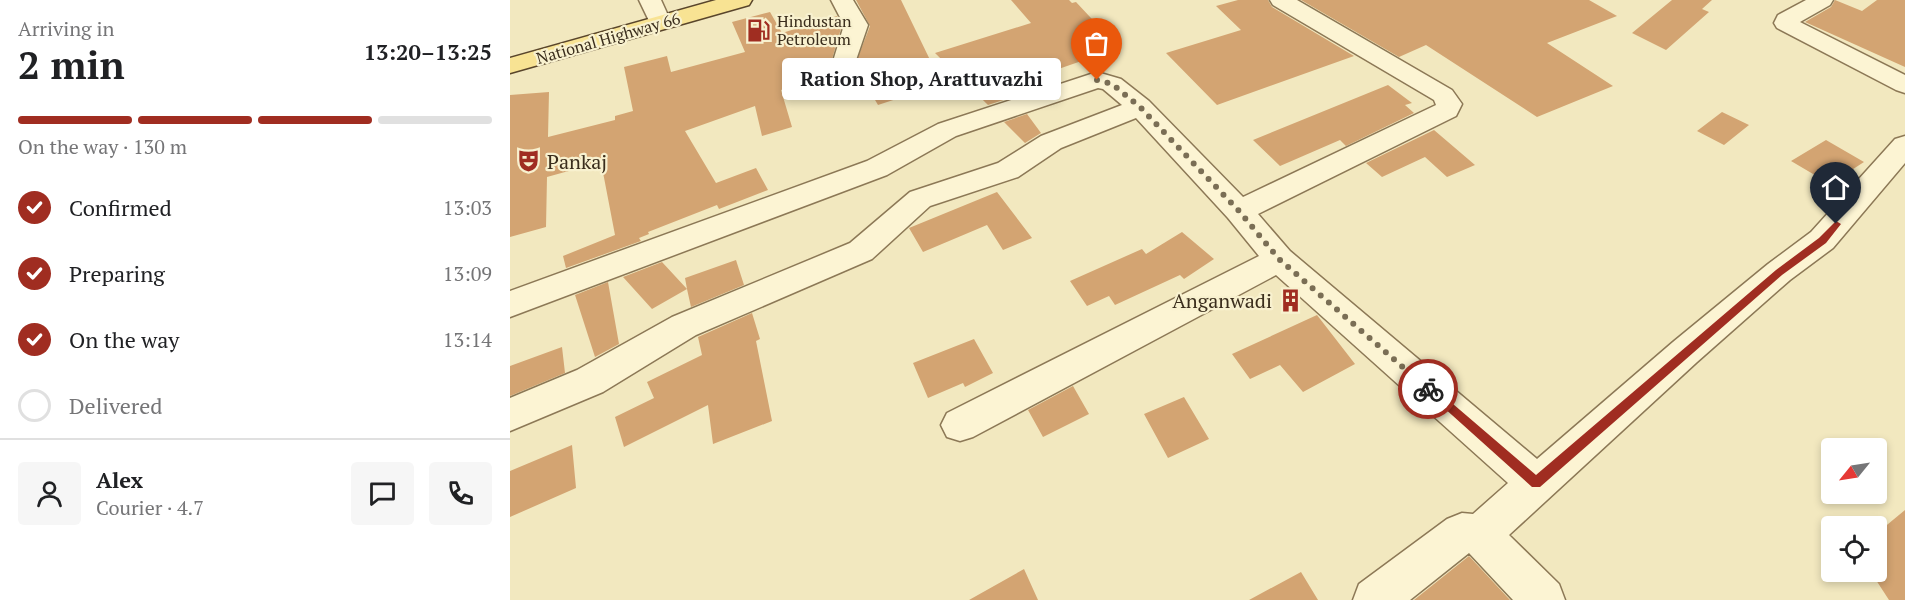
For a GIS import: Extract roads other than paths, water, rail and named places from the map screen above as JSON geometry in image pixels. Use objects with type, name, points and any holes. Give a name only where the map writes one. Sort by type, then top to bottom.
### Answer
[{"type":"main road","name":"National Highway 66","points":[[510,66],[741,0]]},
{"type":"street","points":[[650,0],[660,22]]},
{"type":"street","points":[[842,0],[856,25],[846,58]]},
{"type":"street","points":[[1239,211],[1446,110],[1449,105],[1443,95],[1281,0]]},
{"type":"street","points":[[1822,0],[1786,20],[1785,23],[1905,86]]},
{"type":"street","points":[[510,304],[877,168],[947,130],[1097,80],[1112,84],[1140,107],[1239,211],[1279,259],[1536,483]]},
{"type":"street","points":[[510,416],[590,381],[684,326],[861,251],[920,199],[1008,170],[1051,142],[1140,107]]},
{"type":"street","points":[[1480,534],[1770,280],[1822,240],[1905,145]]},
{"type":"street","points":[[960,425],[1279,259]]},
{"type":"street","points":[[1375,600],[1462,533],[1480,534],[1543,600]]},
{"type":"place","name":"Hindustan Petroleum","points":[[759,30]]},
{"type":"place","name":"Ration Shop, Arattuvazhi","points":[[1097,80]]},
{"type":"place","name":"Pankaj","points":[[529,161]]},
{"type":"place","name":"Anganwadi","points":[[1290,300]]}]
